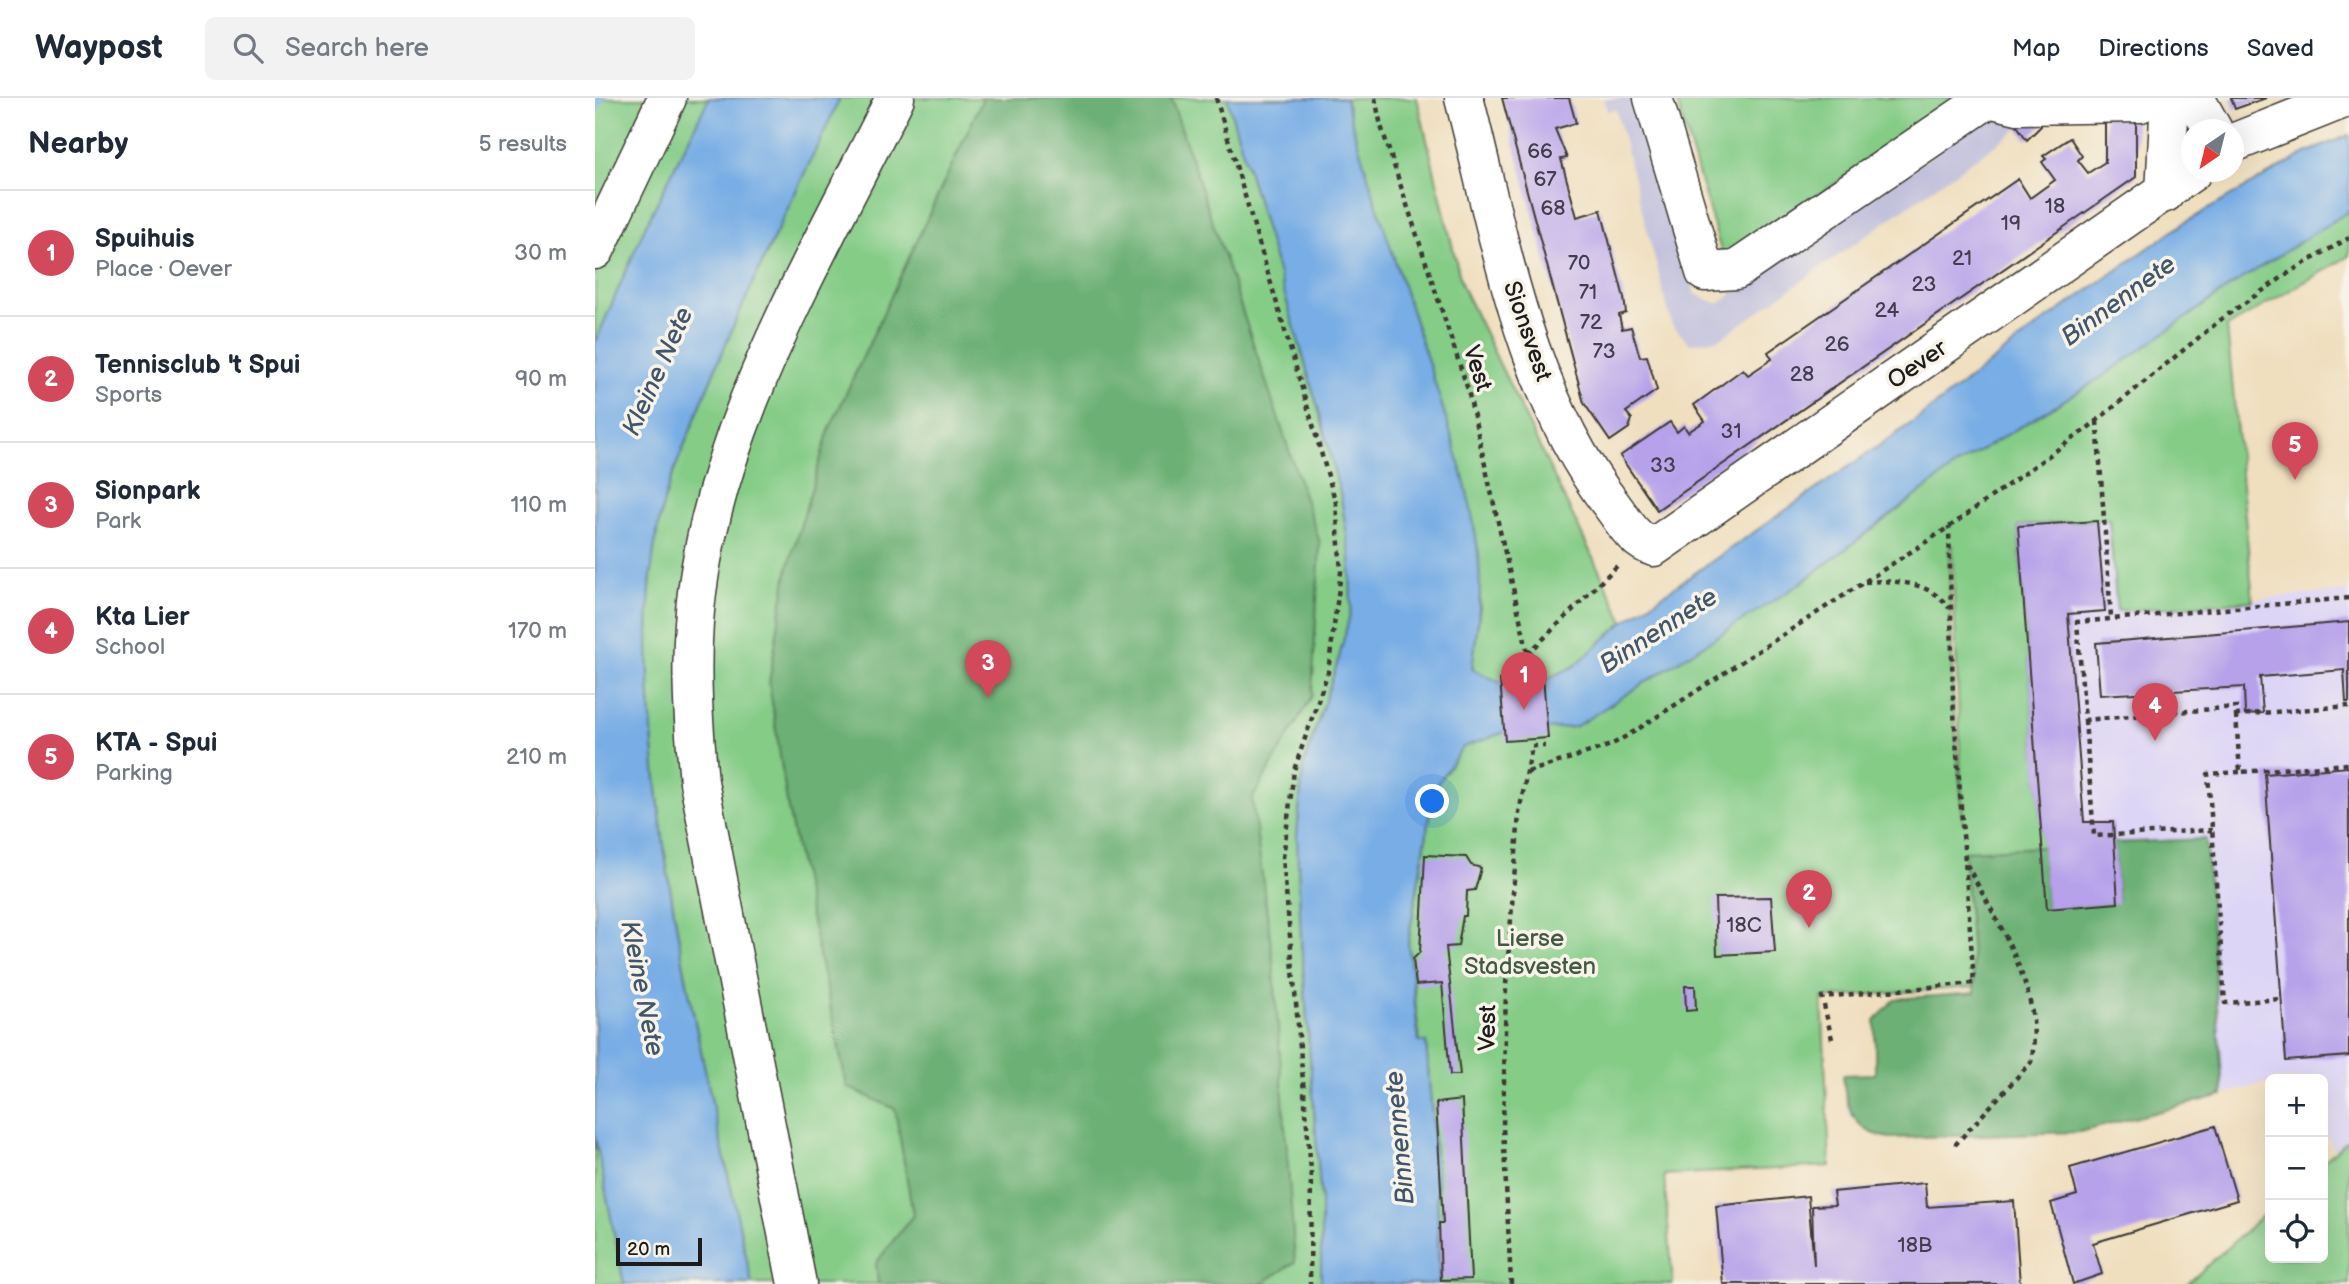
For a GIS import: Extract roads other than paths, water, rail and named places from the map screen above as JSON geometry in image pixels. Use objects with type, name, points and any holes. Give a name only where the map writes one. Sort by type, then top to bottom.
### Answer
[{"type":"street","points":[[595,250],[667,98]]},
{"type":"street","points":[[797,1284],[699,782],[692,705],[694,623],[700,574],[733,439],[772,347],[895,98]]},
{"type":"street","name":"Sionsvest","points":[[1464,98],[1517,309],[1563,431],[1597,487],[1640,543]]},
{"type":"street","points":[[1653,98],[1705,272],[1736,270],[1989,98],[2018,105],[2140,103],[2145,98]]},
{"type":"street","points":[[2170,98],[2178,182]]},
{"type":"street","points":[[2195,98],[2207,119]]},
{"type":"street","points":[[2244,139],[2346,98]]},
{"type":"street","name":"Oever","points":[[1640,543],[1654,547],[2178,182]]},
{"type":"water","name":"Kleine Nete","points":[[709,98],[840,98],[748,294],[675,468],[658,525],[649,599],[648,650],[655,773],[675,920],[752,1284],[624,1284],[595,1136],[595,343],[645,227]]},
{"type":"water","name":"Binnennete","points":[[1227,98],[1345,98],[1450,432],[1471,512],[1480,581],[1472,669],[1501,683],[1544,680],[1573,667],[1624,622],[1916,420],[2047,319],[2184,223],[2306,153],[2349,135],[2349,211],[2231,286],[2099,379],[1957,465],[1798,585],[1575,727],[1505,732],[1463,747],[1435,787],[1408,942],[1419,1042],[1426,1042],[1437,1181],[1439,1284],[1321,1284],[1321,1201],[1301,940],[1297,836],[1303,767],[1339,658],[1351,610],[1350,556],[1341,497],[1319,411]]},
{"type":"waterway","points":[[595,108],[600,98]]},
{"type":"place","name":"KTA - Spui","points":[[2295,480]]},
{"type":"place","name":"Sionpark","points":[[988,698]]},
{"type":"place","name":"Spuihuis","points":[[1524,710]]},
{"type":"place","name":"Kta Lier","points":[[2155,741]]},
{"type":"place","name":"Tennisclub 't Spui","points":[[1809,928]]},
{"type":"park label","name":"Lierse Stadsvesten","points":[[1530,952]]}]
